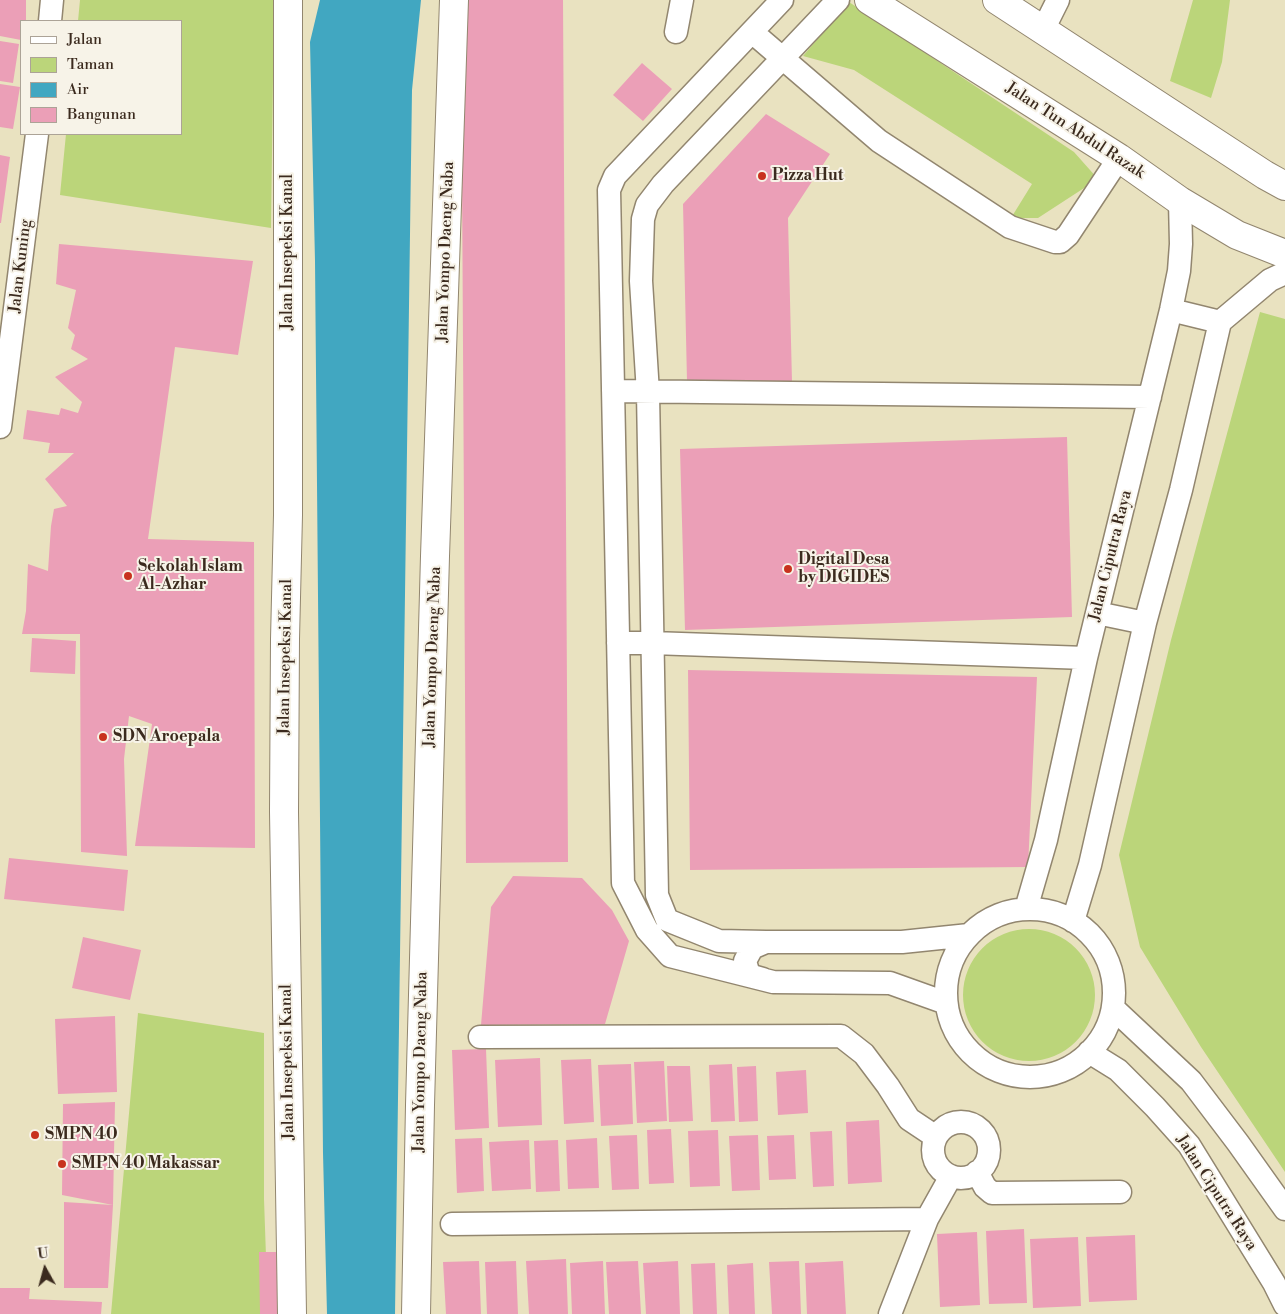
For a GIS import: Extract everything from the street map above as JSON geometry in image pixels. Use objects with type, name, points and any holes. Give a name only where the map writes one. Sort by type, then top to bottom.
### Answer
[{"type":"street","points":[[50,20],[52,0]]},
{"type":"street","name":"Jalan Insepeksi Kanal","points":[[288,0],[288,515],[284,812],[292,1314]]},
{"type":"street","name":"Jalan Yompo Daeng Naba","points":[[416,1314],[435,556],[454,0]]},
{"type":"street","points":[[676,32],[682,0]]},
{"type":"street","points":[[782,0],[615,176],[609,190],[623,882],[647,930],[670,956],[773,982],[890,983],[946,1003]]},
{"type":"street","points":[[838,0],[663,184],[647,205],[643,218],[641,281],[648,393],[657,895],[667,920],[719,941],[902,942],[969,935]]},
{"type":"street","name":"Jalan Tun Abdul Razak","points":[[869,0],[1119,158],[1180,201],[1237,234],[1285,254]]},
{"type":"street","points":[[1043,30],[1058,0]]},
{"type":"street","points":[[1001,1],[1265,175],[1285,186]]},
{"type":"street","points":[[752,32],[879,140],[1010,227],[1060,242],[1068,235],[1119,158]]},
{"type":"street","name":"Jalan Kuning","points":[[0,428],[37,135]]},
{"type":"street","name":"Jalan Ciputra Raya","points":[[1026,909],[1046,840],[1086,658],[1171,310],[1179,271],[1181,244],[1180,201]]},
{"type":"street","points":[[1073,921],[1090,865],[1145,623],[1181,490],[1220,322],[1270,280],[1285,273]]},
{"type":"street","points":[[611,277],[641,281]]},
{"type":"street","points":[[1171,310],[1220,322]]},
{"type":"street","points":[[613,391],[648,393],[1150,397]]},
{"type":"street","points":[[615,512],[649,509]]},
{"type":"street","points":[[1097,613],[1145,623]]},
{"type":"street","points":[[618,643],[1086,658]]},
{"type":"street","points":[[623,882],[627,889],[637,894],[657,895]]},
{"type":"street","points":[[1026,909],[1050,912],[1073,921],[1094,939],[1109,964],[1114,986],[1113,1008],[1104,1032],[1089,1052],[1065,1070],[1036,1077],[1006,1074],[979,1060],[959,1038],[950,1021],[946,1003],[948,970],[956,953],[969,935],[987,921],[1009,912],[1026,909]]},
{"type":"street","points":[[766,942],[752,948],[745,961],[749,975],[773,982]]},
{"type":"street","points":[[1113,1008],[1191,1081],[1285,1209]]},
{"type":"street","points":[[480,1037],[841,1036],[864,1054],[888,1086],[909,1119],[936,1137]]},
{"type":"street","name":"Jalan Ciputra Raya","points":[[1089,1052],[1118,1070],[1189,1145],[1274,1283],[1285,1305]]},
{"type":"street","points":[[890,1314],[927,1219],[946,1184],[960,1178],[969,1177],[984,1166],[988,1158],[987,1141],[976,1127],[959,1122],[942,1130],[936,1137],[933,1155],[936,1164],[942,1171],[946,1184]]},
{"type":"street","points":[[977,1172],[985,1187],[992,1193]]},
{"type":"street","points":[[946,1184],[992,1193],[1120,1192]]},
{"type":"street","points":[[452,1224],[927,1219]]},
{"type":"green space","points":[[80,0],[274,0],[271,228],[60,195],[66,135],[182,135],[182,20],[78,20]]},
{"type":"green space","points":[[1193,0],[1230,0],[1222,62],[1211,98],[1170,81]]},
{"type":"green space","points":[[849,2],[1074,152],[1098,179],[1038,218],[1011,218],[1032,184],[854,70],[803,56]]},
{"type":"green space","points":[[1260,312],[1285,319],[1285,1172],[1201,1047],[1140,947],[1119,855],[1171,640]]},
{"type":"green space","points":[[1029,929],[1042,930],[1054,934],[1076,948],[1090,970],[1094,982],[1094,1008],[1090,1020],[1076,1042],[1054,1056],[1042,1060],[1029,1061],[1016,1060],[1004,1056],[982,1042],[968,1020],[964,1008],[963,995],[964,982],[968,970],[982,948],[1004,934],[1016,930]]},
{"type":"green space","points":[[138,1013],[264,1033],[264,1199],[268,1314],[111,1314]]},
{"type":"water","points":[[320,0],[421,0],[412,90],[395,1314],[327,1314],[323,1153],[315,261],[310,42]]},
{"type":"building","points":[[0,0],[26,0],[26,20],[20,20],[20,40],[0,36]]},
{"type":"building","points":[[461,0],[563,0],[568,862],[466,863]]},
{"type":"building","points":[[0,41],[19,44],[13,83],[0,81]]},
{"type":"building","points":[[642,63],[672,89],[643,121],[613,95]]},
{"type":"building","points":[[0,84],[20,87],[13,129],[0,127]]},
{"type":"building","points":[[766,114],[830,154],[788,218],[792,382],[687,381],[683,204]]},
{"type":"building","points":[[0,155],[10,157],[1,223],[0,223]]},
{"type":"building","name":"Sekolah Islam Al-Azhar","points":[[59,244],[253,261],[238,355],[175,347],[148,539],[254,542],[255,848],[135,846],[152,724],[129,716],[124,759],[127,856],[81,852],[80,634],[22,634],[26,611],[28,564],[48,571],[54,509],[67,506],[45,479],[74,453],[48,453],[50,443],[23,439],[27,410],[59,415],[61,408],[78,413],[82,402],[55,377],[88,359],[71,349],[75,335],[68,328],[76,290],[56,284]]},
{"type":"building","points":[[1067,437],[1072,617],[685,630],[680,449]]},
{"type":"building","points":[[32,638],[76,641],[75,674],[30,672]]},
{"type":"building","points":[[688,670],[1037,677],[1028,867],[690,870]]},
{"type":"building","points":[[9,858],[128,870],[124,911],[4,899]]},
{"type":"building","points":[[513,876],[582,878],[612,910],[629,941],[605,1024],[481,1025],[491,907]]},
{"type":"building","points":[[83,937],[141,950],[130,1000],[72,988]]},
{"type":"building","points":[[115,1016],[117,1092],[58,1094],[55,1019]]},
{"type":"building","points":[[486,1049],[489,1128],[455,1130],[452,1050]]},
{"type":"building","points":[[540,1058],[542,1125],[498,1127],[495,1060]]},
{"type":"building","points":[[591,1059],[594,1122],[564,1124],[561,1060]]},
{"type":"building","points":[[664,1061],[667,1121],[637,1123],[634,1062]]},
{"type":"building","points":[[631,1064],[633,1124],[601,1126],[598,1065]]},
{"type":"building","points":[[732,1064],[735,1121],[711,1122],[709,1065]]},
{"type":"building","points":[[667,1066],[690,1066],[693,1121],[669,1122]]},
{"type":"building","points":[[756,1066],[758,1121],[739,1122],[737,1067]]},
{"type":"building","points":[[806,1070],[808,1113],[778,1115],[776,1072]]},
{"type":"building","points":[[115,1102],[113,1205],[62,1195],[63,1104]]},
{"type":"building","points":[[879,1120],[882,1182],[848,1184],[846,1122]]},
{"type":"building","points":[[671,1129],[674,1183],[649,1184],[647,1130]]},
{"type":"building","points":[[718,1130],[720,1186],[690,1187],[688,1131]]},
{"type":"building","points":[[832,1131],[834,1186],[813,1187],[810,1132]]},
{"type":"building","points":[[637,1135],[639,1189],[612,1190],[609,1136]]},
{"type":"building","points":[[758,1135],[760,1190],[732,1191],[729,1136]]},
{"type":"building","points":[[794,1135],[796,1179],[769,1180],[767,1136]]},
{"type":"building","points":[[482,1138],[484,1191],[457,1193],[455,1139]]},
{"type":"building","points":[[597,1138],[599,1188],[568,1189],[566,1140]]},
{"type":"building","points":[[529,1140],[531,1189],[492,1191],[489,1142]]},
{"type":"building","points":[[558,1140],[560,1191],[536,1192],[534,1141]]},
{"type":"building","points":[[64,1202],[113,1205],[108,1288],[64,1288]]},
{"type":"building","points":[[1024,1229],[1027,1303],[989,1304],[986,1231]]},
{"type":"building","points":[[977,1232],[980,1305],[940,1307],[937,1234]]},
{"type":"building","points":[[1135,1235],[1137,1300],[1089,1302],[1086,1237]]},
{"type":"building","points":[[1078,1237],[1081,1306],[1033,1308],[1030,1239]]},
{"type":"building","points":[[259,1252],[279,1252],[279,1314],[260,1314]]},
{"type":"building","points":[[566,1259],[568,1314],[529,1314],[526,1261]]},
{"type":"building","points":[[479,1261],[481,1314],[446,1314],[443,1262]]},
{"type":"building","points":[[516,1261],[518,1314],[487,1314],[485,1262]]},
{"type":"building","points":[[603,1261],[605,1314],[572,1314],[570,1263]]},
{"type":"building","points":[[638,1261],[641,1314],[609,1314],[606,1262]]},
{"type":"building","points":[[678,1261],[680,1314],[646,1314],[643,1263]]},
{"type":"building","points":[[799,1261],[801,1314],[772,1314],[769,1262]]},
{"type":"building","points":[[843,1261],[846,1314],[807,1314],[805,1263]]},
{"type":"building","points":[[715,1263],[717,1314],[693,1314],[691,1264]]},
{"type":"building","points":[[753,1263],[755,1314],[729,1314],[727,1265]]},
{"type":"building","points":[[0,1288],[30,1288],[29,1299],[102,1302],[101,1314],[0,1314]]},
{"type":"place","name":"Pizza Hut","points":[[762,176]]},
{"type":"place","name":"Digital Desa by DIGIDES","points":[[788,569]]},
{"type":"place","name":"Sekolah Islam Al-Azhar","points":[[128,576]]},
{"type":"place","name":"SDN Aroepala","points":[[103,737]]},
{"type":"place","name":"SMPN 40","points":[[35,1135]]},
{"type":"place","name":"SMPN 40 Makassar","points":[[62,1164]]}]
